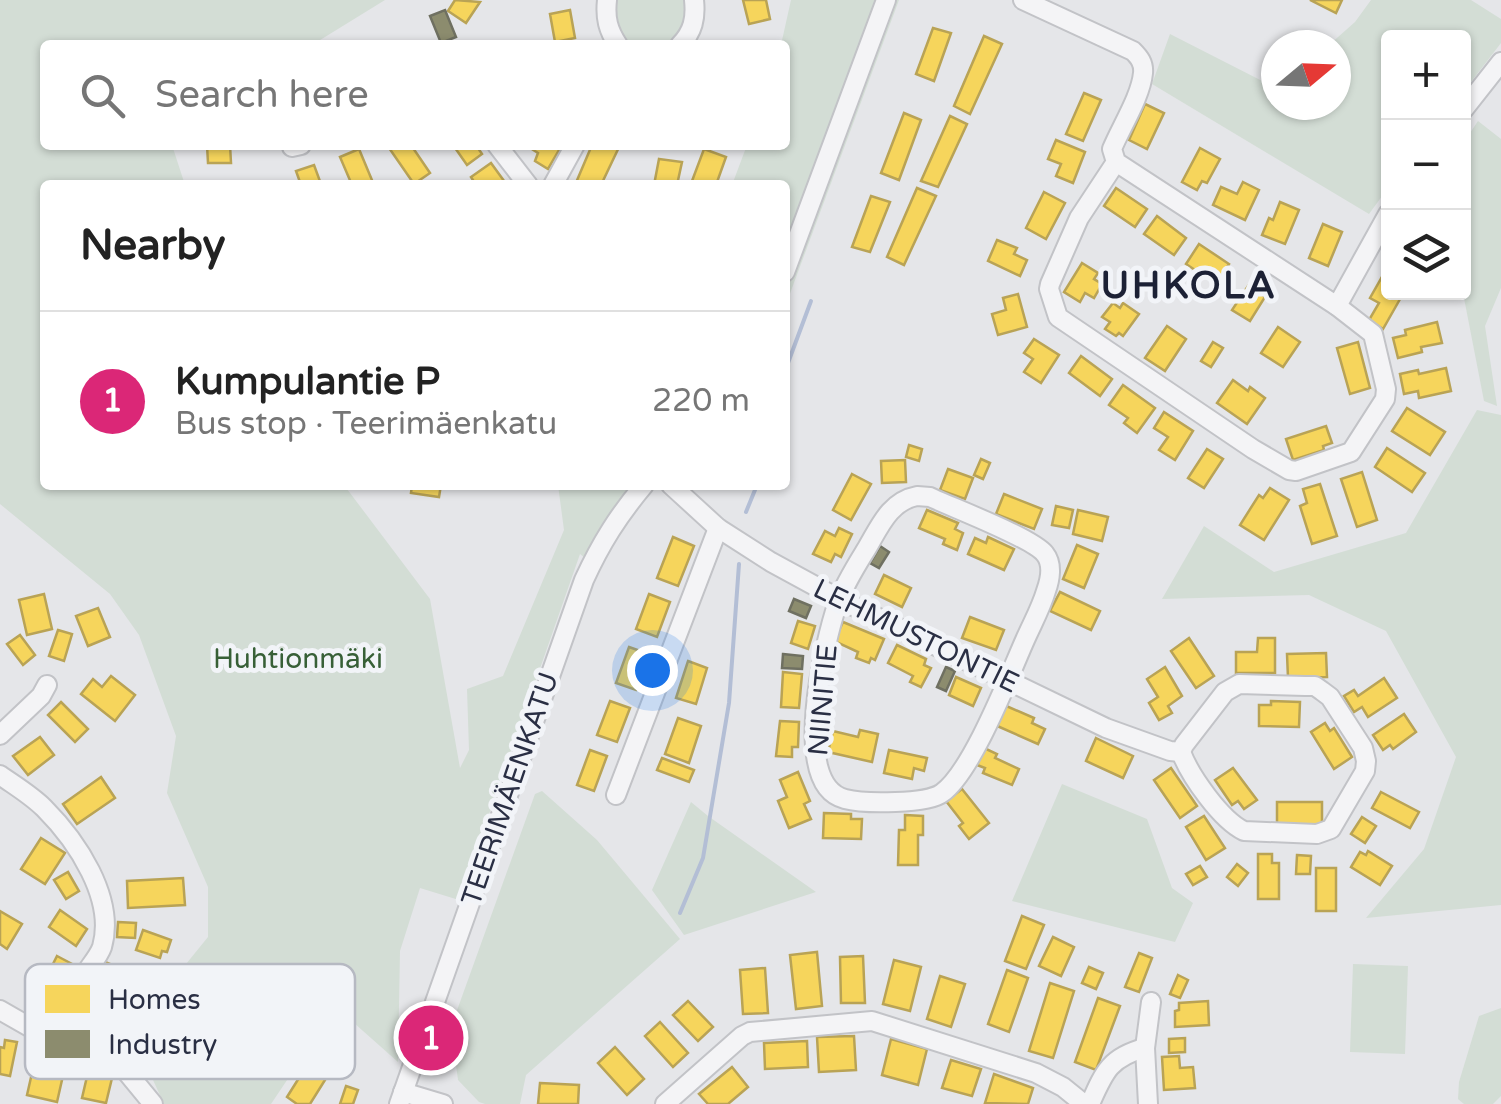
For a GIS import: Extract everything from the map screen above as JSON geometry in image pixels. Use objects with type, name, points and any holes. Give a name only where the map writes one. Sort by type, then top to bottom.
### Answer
[{"type":"street","points":[[606,0],[606,20],[614,40]]},
{"type":"street","points":[[684,40],[693,27],[694,0]]},
{"type":"street","points":[[790,259],[886,0]]},
{"type":"street","points":[[1023,0],[1134,51],[1139,57],[1143,72],[1112,149],[1116,162],[1337,306],[1372,334],[1385,399],[1351,452],[1296,471],[1288,470],[1058,317],[1048,289],[1079,218],[1116,162]]},
{"type":"street","points":[[1471,100],[1501,62]]},
{"type":"street","points":[[501,150],[524,180]]},
{"type":"street","points":[[555,180],[572,150]]},
{"type":"street","points":[[1337,306],[1381,227]]},
{"type":"street","name":"TEERIMÄENKATU","points":[[401,1098],[584,580],[600,545],[640,490]]},
{"type":"street","name":"LEHMUSTONTIE","points":[[676,490],[718,528],[839,600],[1106,728],[1181,752]]},
{"type":"street","points":[[839,600],[890,510],[908,498],[930,497],[1032,544],[1048,559],[1047,589],[1007,680]]},
{"type":"street","points":[[616,794],[718,528]]},
{"type":"street","name":"NIINITIE","points":[[839,600],[822,660],[814,752],[823,781],[837,796],[857,801],[925,801],[940,796],[966,764],[1007,680]]},
{"type":"street","points":[[1240,684],[1315,686],[1330,697],[1364,748],[1366,772],[1331,829],[1317,834],[1256,832],[1233,826],[1186,765],[1181,752],[1230,688],[1240,684]]},
{"type":"street","points":[[0,735],[41,696],[47,685]]},
{"type":"street","points":[[0,775],[42,806],[81,851],[100,896],[105,922],[101,948],[91,964]]},
{"type":"street","points":[[1148,1104],[1145,1048],[1151,1002]]},
{"type":"street","points":[[0,1010],[25,1024]]},
{"type":"street","points":[[665,1104],[750,1032],[872,1021],[1048,1077],[1087,1104],[1114,1061],[1145,1048]]},
{"type":"street","points":[[132,1079],[153,1104]]},
{"type":"street","points":[[401,1098],[443,1104]]},
{"type":"green space","name":"Huhtionmäki","points":[[0,0],[385,0],[320,40],[40,40],[40,150],[174,150],[183,180],[40,180],[40,490],[348,490],[430,599],[460,768],[469,750],[467,689],[503,676],[564,530],[559,490],[631,490],[585,558],[580,554],[459,900],[420,888],[400,951],[398,1062],[355,1024],[355,964],[186,964],[208,937],[208,887],[167,793],[176,736],[139,635],[110,594],[0,504]]},
{"type":"green space","points":[[612,0],[688,0],[688,25],[676,40],[624,40]]},
{"type":"green space","points":[[791,0],[875,0],[790,234],[790,180],[734,180],[745,150],[790,150],[790,40],[782,40]]},
{"type":"green space","points":[[891,0],[899,0],[790,294],[790,275]]},
{"type":"green space","points":[[1371,0],[1471,0],[1501,19],[1501,43],[1471,82],[1471,30],[1381,30],[1381,198],[1369,214],[1152,84],[1170,34],[1261,80],[1261,120],[1351,120],[1351,30],[1346,30]]},
{"type":"green space","points":[[1478,121],[1501,139],[1501,288],[1485,326],[1497,406],[1484,401],[1464,300],[1471,300],[1471,132]]},
{"type":"green space","points":[[1477,410],[1501,415],[1501,905],[1366,918],[1424,849],[1456,757],[1386,631],[1309,595],[1162,599],[1204,526],[1274,572],[1406,533]]},
{"type":"green space","points":[[1062,784],[1147,819],[1172,888],[1193,903],[1175,942],[1012,901]]},
{"type":"green space","points":[[542,791],[597,840],[680,939],[526,1075],[520,1104],[485,1104],[458,1080],[451,1027],[535,794]]},
{"type":"green space","points":[[691,802],[816,892],[684,935],[652,890]]},
{"type":"green space","points":[[1353,964],[1408,966],[1405,1054],[1350,1052]]},
{"type":"green space","points":[[1501,1008],[1501,1096],[1493,1104],[1464,1104],[1458,1099],[1459,1082],[1479,1016]]},
{"type":"green space","name":"Huhtionmäki","points":[[153,1079],[288,1079],[271,1104],[164,1104]]},
{"type":"building: Homes","points":[[455,0],[480,2],[466,23],[448,11]]},
{"type":"building: Homes","points":[[743,0],[766,0],[770,19],[749,24]]},
{"type":"building: Homes","points":[[1310,0],[1342,0],[1336,13]]},
{"type":"building: Homes","points":[[570,10],[575,38],[555,40],[550,14]]},
{"type":"building: Homes","points":[[933,28],[951,33],[934,81],[916,74]]},
{"type":"building: Homes","points":[[984,36],[1002,44],[970,114],[954,106]]},
{"type":"building: Homes","points":[[1084,93],[1101,100],[1083,141],[1066,134]]},
{"type":"building: Homes","points":[[1145,104],[1164,113],[1147,149],[1129,140]]},
{"type":"building: Homes","points":[[904,113],[921,120],[899,180],[881,173]]},
{"type":"building: Homes","points":[[950,116],[967,124],[938,187],[921,181]]},
{"type":"building: Homes","points":[[1056,140],[1085,152],[1073,183],[1056,176],[1061,164],[1048,159]]},
{"type":"building: Homes","points":[[1200,148],[1220,159],[1207,183],[1202,181],[1197,190],[1182,182]]},
{"type":"building: Homes","points":[[207,150],[230,150],[231,163],[208,163]]},
{"type":"building: Homes","points":[[359,150],[372,180],[350,180],[340,157]]},
{"type":"building: Homes","points":[[390,150],[414,150],[430,173],[420,180],[411,180]]},
{"type":"building: Homes","points":[[456,150],[479,150],[482,154],[467,165]]},
{"type":"building: Homes","points":[[533,150],[559,150],[548,169],[535,161],[538,153]]},
{"type":"building: Homes","points":[[590,150],[618,150],[603,180],[577,180]]},
{"type":"building: Homes","points":[[704,150],[726,157],[718,180],[692,180]]},
{"type":"building: Homes","points":[[659,159],[682,162],[678,180],[655,180]]},
{"type":"building: Homes","points":[[491,163],[503,180],[473,180],[471,177]]},
{"type":"building: Homes","points":[[314,165],[320,180],[299,180],[296,171]]},
{"type":"building: Homes","points":[[1243,182],[1259,190],[1245,220],[1213,205],[1221,187],[1237,194]]},
{"type":"building: Homes","points":[[917,188],[936,196],[904,265],[887,257]]},
{"type":"building: Homes","points":[[1116,188],[1147,209],[1135,227],[1104,206]]},
{"type":"building: Homes","points":[[1044,192],[1065,203],[1046,239],[1026,228]]},
{"type":"building: Homes","points":[[871,196],[890,202],[870,252],[852,247]]},
{"type":"building: Homes","points":[[1280,202],[1299,210],[1285,244],[1262,235]]},
{"type":"building: Homes","points":[[1157,216],[1186,238],[1174,255],[1144,234]]},
{"type":"building: Homes","points":[[1323,224],[1342,232],[1328,266],[1309,258]]},
{"type":"building: Homes","points":[[997,240],[1017,248],[1014,254],[1027,260],[1020,276],[988,261]]},
{"type":"building: Homes","points":[[1199,244],[1229,264],[1216,284],[1186,264]]},
{"type":"building: Homes","points":[[1082,263],[1098,273],[1094,279],[1102,284],[1094,298],[1085,293],[1080,302],[1064,292]]},
{"type":"building: Homes","points":[[1381,279],[1381,300],[1399,300],[1383,329],[1369,320],[1379,303],[1370,298]]},
{"type":"building: Homes","points":[[1248,286],[1265,297],[1250,321],[1232,310]]},
{"type":"building: Homes","points":[[1018,294],[1027,327],[998,335],[992,314],[1006,310],[1003,298]]},
{"type":"building: Homes","points":[[1113,303],[1120,308],[1123,303],[1139,314],[1123,336],[1105,329],[1110,322],[1102,317]]},
{"type":"building: Homes","points":[[1437,322],[1442,343],[1398,358],[1393,338],[1406,335],[1405,330]]},
{"type":"building: Homes","points":[[1167,326],[1186,339],[1165,371],[1145,358]]},
{"type":"building: Homes","points":[[1278,327],[1300,342],[1283,367],[1261,353]]},
{"type":"building: Homes","points":[[1034,339],[1059,355],[1041,383],[1024,372],[1033,359],[1024,353]]},
{"type":"building: Homes","points":[[1213,342],[1223,348],[1211,367],[1201,361]]},
{"type":"building: Homes","points":[[1358,342],[1370,388],[1350,394],[1337,348]]},
{"type":"building: Homes","points":[[1081,356],[1112,379],[1100,396],[1069,373]]},
{"type":"building: Homes","points":[[1446,368],[1451,391],[1419,398],[1418,391],[1404,394],[1400,374]]},
{"type":"building: Homes","points":[[1233,380],[1265,398],[1247,424],[1217,403]]},
{"type":"building: Homes","points":[[1123,385],[1155,408],[1137,433],[1124,423],[1128,418],[1109,405]]},
{"type":"building: Homes","points":[[1407,408],[1445,432],[1430,455],[1392,431]]},
{"type":"building: Homes","points":[[1164,412],[1193,431],[1175,460],[1159,450],[1168,437],[1154,428]]},
{"type":"building: Homes","points":[[1326,426],[1332,443],[1323,446],[1324,450],[1293,460],[1286,439]]},
{"type":"building: Homes","points":[[909,445],[922,449],[919,461],[906,457]]},
{"type":"building: Homes","points":[[1387,448],[1425,473],[1412,492],[1375,467]]},
{"type":"building: Homes","points":[[1207,449],[1223,459],[1204,488],[1188,478]]},
{"type":"building: Homes","points":[[981,459],[990,463],[983,479],[974,475]]},
{"type":"building: Homes","points":[[905,460],[906,482],[882,483],[881,461]]},
{"type":"building: Homes","points":[[948,469],[973,478],[965,499],[940,490]]},
{"type":"building: Homes","points":[[1362,472],[1377,520],[1357,527],[1341,479]]},
{"type":"building: Homes","points":[[852,474],[871,484],[851,520],[833,510]]},
{"type":"building: Homes","points":[[1320,484],[1337,536],[1312,544],[1300,506],[1307,503],[1303,489]]},
{"type":"building: Homes","points":[[1270,488],[1289,500],[1264,540],[1240,525],[1259,495],[1263,498]]},
{"type":"building: Homes","points":[[411,490],[440,490],[439,497],[411,493]]},
{"type":"building: Homes","points":[[1004,494],[1042,509],[1034,529],[996,514]]},
{"type":"building: Homes","points":[[1056,506],[1073,510],[1069,528],[1052,525]]},
{"type":"building: Homes","points":[[927,510],[958,523],[955,529],[963,533],[957,550],[943,544],[945,539],[919,528]]},
{"type":"building: Homes","points":[[1078,510],[1108,517],[1102,541],[1073,534]]},
{"type":"building: Homes","points":[[839,528],[852,534],[841,557],[835,554],[831,562],[813,554],[825,531],[835,536]]},
{"type":"building: Homes","points":[[673,537],[694,546],[678,586],[657,578]]},
{"type":"building: Homes","points":[[988,537],[1014,549],[1004,570],[968,554],[975,538],[986,543]]},
{"type":"building: Homes","points":[[1077,545],[1098,554],[1084,588],[1063,579]]},
{"type":"building: Homes","points":[[884,575],[911,588],[902,607],[875,594]]},
{"type":"building: Homes","points":[[1060,592],[1100,611],[1091,630],[1050,611]]},
{"type":"building: Homes","points":[[44,594],[52,629],[27,635],[19,600]]},
{"type":"building: Homes","points":[[649,594],[670,602],[657,637],[636,629]]},
{"type":"building: Homes","points":[[98,608],[110,637],[88,646],[76,616]]},
{"type":"building: Homes","points":[[970,617],[1004,630],[996,650],[962,638]]},
{"type":"building: Homes","points":[[798,621],[815,626],[808,649],[791,643]]},
{"type":"building: Homes","points":[[843,622],[884,639],[875,660],[871,658],[869,663],[856,658],[858,652],[834,641]]},
{"type":"building: Homes","points":[[58,630],[72,634],[64,661],[49,656]]},
{"type":"building: Homes","points":[[20,635],[35,655],[23,665],[7,644]]},
{"type":"building: Homes","points":[[1189,638],[1214,676],[1196,688],[1171,651]]},
{"type":"building: Homes","points":[[1258,638],[1275,638],[1275,673],[1236,673],[1236,652],[1257,652]]},
{"type":"building: Homes","points":[[897,645],[926,659],[924,665],[931,668],[921,687],[910,682],[913,676],[888,663]]},
{"type":"building: Homes","points":[[629,647],[649,654],[636,690],[616,683]]},
{"type":"building: Homes","points":[[1326,653],[1327,677],[1288,678],[1287,654]]},
{"type":"building: Homes","points":[[688,661],[707,668],[696,704],[676,698]]},
{"type":"building: Homes","points":[[1165,667],[1182,696],[1168,706],[1172,713],[1159,720],[1149,703],[1158,697],[1147,679]]},
{"type":"building: Homes","points":[[783,672],[802,674],[799,708],[781,707]]},
{"type":"building: Homes","points":[[111,676],[135,695],[115,721],[81,694],[93,679],[102,687]]},
{"type":"building: Homes","points":[[956,677],[981,688],[973,706],[949,695]]},
{"type":"building: Homes","points":[[1384,678],[1397,698],[1368,717],[1362,707],[1354,712],[1344,696],[1354,690],[1358,696]]},
{"type":"building: Homes","points":[[610,701],[630,708],[617,742],[597,735]]},
{"type":"building: Homes","points":[[1271,701],[1300,702],[1299,727],[1259,726],[1259,705],[1271,705]]},
{"type":"building: Homes","points":[[61,702],[88,729],[75,742],[48,715]]},
{"type":"building: Homes","points":[[1004,705],[1034,718],[1032,723],[1045,729],[1038,744],[995,725]]},
{"type":"building: Homes","points":[[1404,714],[1416,732],[1393,749],[1390,745],[1383,750],[1373,735]]},
{"type":"building: Homes","points":[[678,718],[701,726],[689,763],[665,754]]},
{"type":"building: Homes","points":[[780,721],[799,722],[798,747],[792,747],[792,757],[776,756]]},
{"type":"building: Homes","points":[[1325,723],[1330,731],[1334,728],[1352,757],[1334,769],[1311,732]]},
{"type":"building: Homes","points":[[860,730],[878,734],[872,762],[828,752],[833,731],[858,737]]},
{"type":"building: Homes","points":[[40,737],[54,755],[28,775],[13,756]]},
{"type":"building: Homes","points":[[1096,738],[1133,756],[1123,778],[1086,761]]},
{"type":"building: Homes","points":[[984,748],[1019,769],[1012,785],[983,773],[985,768],[977,765]]},
{"type":"building: Homes","points":[[590,750],[607,756],[594,791],[577,785]]},
{"type":"building: Homes","points":[[889,750],[927,758],[924,771],[914,768],[912,779],[884,773]]},
{"type":"building: Homes","points":[[662,758],[694,770],[689,782],[657,770]]},
{"type":"building: Homes","points":[[1171,768],[1197,806],[1180,818],[1154,780]]},
{"type":"building: Homes","points":[[1233,768],[1257,800],[1244,809],[1238,801],[1232,805],[1215,780]]},
{"type":"building: Homes","points":[[798,772],[810,801],[804,804],[811,819],[789,828],[778,801],[787,797],[780,780]]},
{"type":"building: Homes","points":[[101,777],[115,798],[77,824],[63,804]]},
{"type":"building: Homes","points":[[962,789],[989,823],[969,839],[959,826],[963,823],[946,801]]},
{"type":"building: Homes","points":[[1381,792],[1419,812],[1410,828],[1372,808]]},
{"type":"building: Homes","points":[[1277,802],[1322,802],[1322,825],[1277,828]]},
{"type":"building: Homes","points":[[824,813],[851,814],[851,819],[862,819],[861,839],[823,838]]},
{"type":"building: Homes","points":[[905,815],[923,816],[923,835],[918,835],[918,865],[898,865],[899,830],[905,830]]},
{"type":"building: Homes","points":[[1204,816],[1225,848],[1206,860],[1186,827]]},
{"type":"building: Homes","points":[[1362,817],[1376,826],[1365,843],[1351,834]]},
{"type":"building: Homes","points":[[41,838],[65,853],[45,884],[21,869]]},
{"type":"building: Homes","points":[[1368,851],[1392,866],[1380,885],[1351,867],[1360,852],[1366,855]]},
{"type":"building: Homes","points":[[1258,854],[1272,854],[1272,863],[1279,863],[1279,899],[1258,899]]},
{"type":"building: Homes","points":[[1297,855],[1311,856],[1310,874],[1296,874]]},
{"type":"building: Homes","points":[[1237,864],[1248,873],[1238,886],[1227,877]]},
{"type":"building: Homes","points":[[1200,866],[1207,877],[1193,885],[1186,874]]},
{"type":"building: Homes","points":[[1316,868],[1336,868],[1336,911],[1316,911]]},
{"type":"building: Homes","points":[[68,872],[79,891],[66,899],[54,880]]},
{"type":"building: Homes","points":[[183,878],[185,905],[128,908],[127,881]]},
{"type":"building: Homes","points":[[60,910],[87,929],[76,946],[49,927]]},
{"type":"building: Homes","points":[[0,911],[22,924],[7,949],[0,944]]},
{"type":"building: Homes","points":[[1022,916],[1044,925],[1026,969],[1005,961]]},
{"type":"building: Homes","points":[[118,922],[136,923],[135,938],[117,937]]},
{"type":"building: Homes","points":[[143,930],[171,940],[160,958],[136,950]]},
{"type":"building: Homes","points":[[1053,937],[1074,947],[1061,976],[1039,966]]},
{"type":"building: Homes","points":[[817,952],[822,1006],[796,1009],[790,955]]},
{"type":"building: Homes","points":[[1139,953],[1152,958],[1139,992],[1125,987]]},
{"type":"building: Homes","points":[[57,956],[72,964],[53,964]]},
{"type":"building: Homes","points":[[863,956],[865,1003],[841,1003],[840,957]]},
{"type":"building: Homes","points":[[894,960],[921,967],[910,1011],[883,1004]]},
{"type":"building: Homes","points":[[1089,967],[1103,973],[1096,989],[1082,983]]},
{"type":"building: Homes","points":[[765,968],[768,1013],[743,1014],[740,970]]},
{"type":"building: Homes","points":[[1007,970],[1028,978],[1009,1032],[988,1024]]},
{"type":"building: Homes","points":[[1178,975],[1188,980],[1180,998],[1170,994]]},
{"type":"building: Homes","points":[[940,976],[965,984],[951,1027],[927,1019]]},
{"type":"building: Homes","points":[[1050,983],[1074,991],[1053,1058],[1029,1051]]},
{"type":"building: Homes","points":[[1098,998],[1120,1006],[1096,1070],[1075,1062]]},
{"type":"building: Homes","points":[[688,1001],[713,1027],[698,1041],[673,1015]]},
{"type":"building: Homes","points":[[1208,1001],[1209,1025],[1175,1027],[1179,1003]]},
{"type":"building: Homes","points":[[660,1022],[688,1053],[673,1067],[645,1036]]},
{"type":"building: Homes","points":[[854,1036],[856,1070],[819,1072],[817,1037]]},
{"type":"building: Homes","points":[[1185,1038],[1185,1052],[1169,1053],[1169,1039]]},
{"type":"building: Homes","points":[[891,1039],[927,1049],[918,1085],[882,1075]]},
{"type":"building: Homes","points":[[5,1040],[17,1042],[10,1076],[0,1074],[0,1047],[4,1048]]},
{"type":"building: Homes","points":[[807,1041],[808,1067],[765,1069],[764,1043]]},
{"type":"building: Homes","points":[[615,1047],[644,1079],[627,1095],[598,1063]]},
{"type":"building: Homes","points":[[1179,1056],[1180,1068],[1193,1067],[1195,1088],[1164,1090],[1162,1057]]},
{"type":"building: Homes","points":[[951,1060],[981,1069],[972,1096],[942,1088]]},
{"type":"building: Homes","points":[[732,1067],[748,1087],[728,1104],[708,1104],[699,1094]]},
{"type":"building: Homes","points":[[994,1074],[1033,1088],[1028,1104],[985,1103]]},
{"type":"building: Homes","points":[[31,1079],[62,1079],[57,1102],[27,1095]]},
{"type":"building: Homes","points":[[86,1079],[112,1079],[106,1103],[82,1098]]},
{"type":"building: Homes","points":[[298,1079],[326,1079],[310,1104],[297,1104],[287,1097]]},
{"type":"building: Homes","points":[[540,1083],[579,1085],[578,1104],[538,1104]]},
{"type":"building: Homes","points":[[346,1086],[358,1090],[353,1104],[340,1104]]},
{"type":"building: Industry","points":[[445,10],[456,37],[440,40],[430,16]]},
{"type":"building: Industry","points":[[880,546],[889,552],[879,568],[870,563]]},
{"type":"building: Industry","points":[[794,599],[811,606],[806,618],[789,611]]},
{"type":"building: Industry","points":[[783,654],[803,656],[802,669],[782,668]]},
{"type":"building: Industry","points":[[946,667],[955,671],[946,691],[937,687]]},
{"type":"waterway","points":[[790,358],[811,301]]},
{"type":"waterway","points":[[746,512],[755,490]]},
{"type":"waterway","points":[[680,913],[703,858],[729,703],[739,564]]},
{"type":"place","name":"Kumpulantie P","points":[[431,1038]]},
{"type":"district","name":"UHKOLA","points":[[1189,286]]}]
